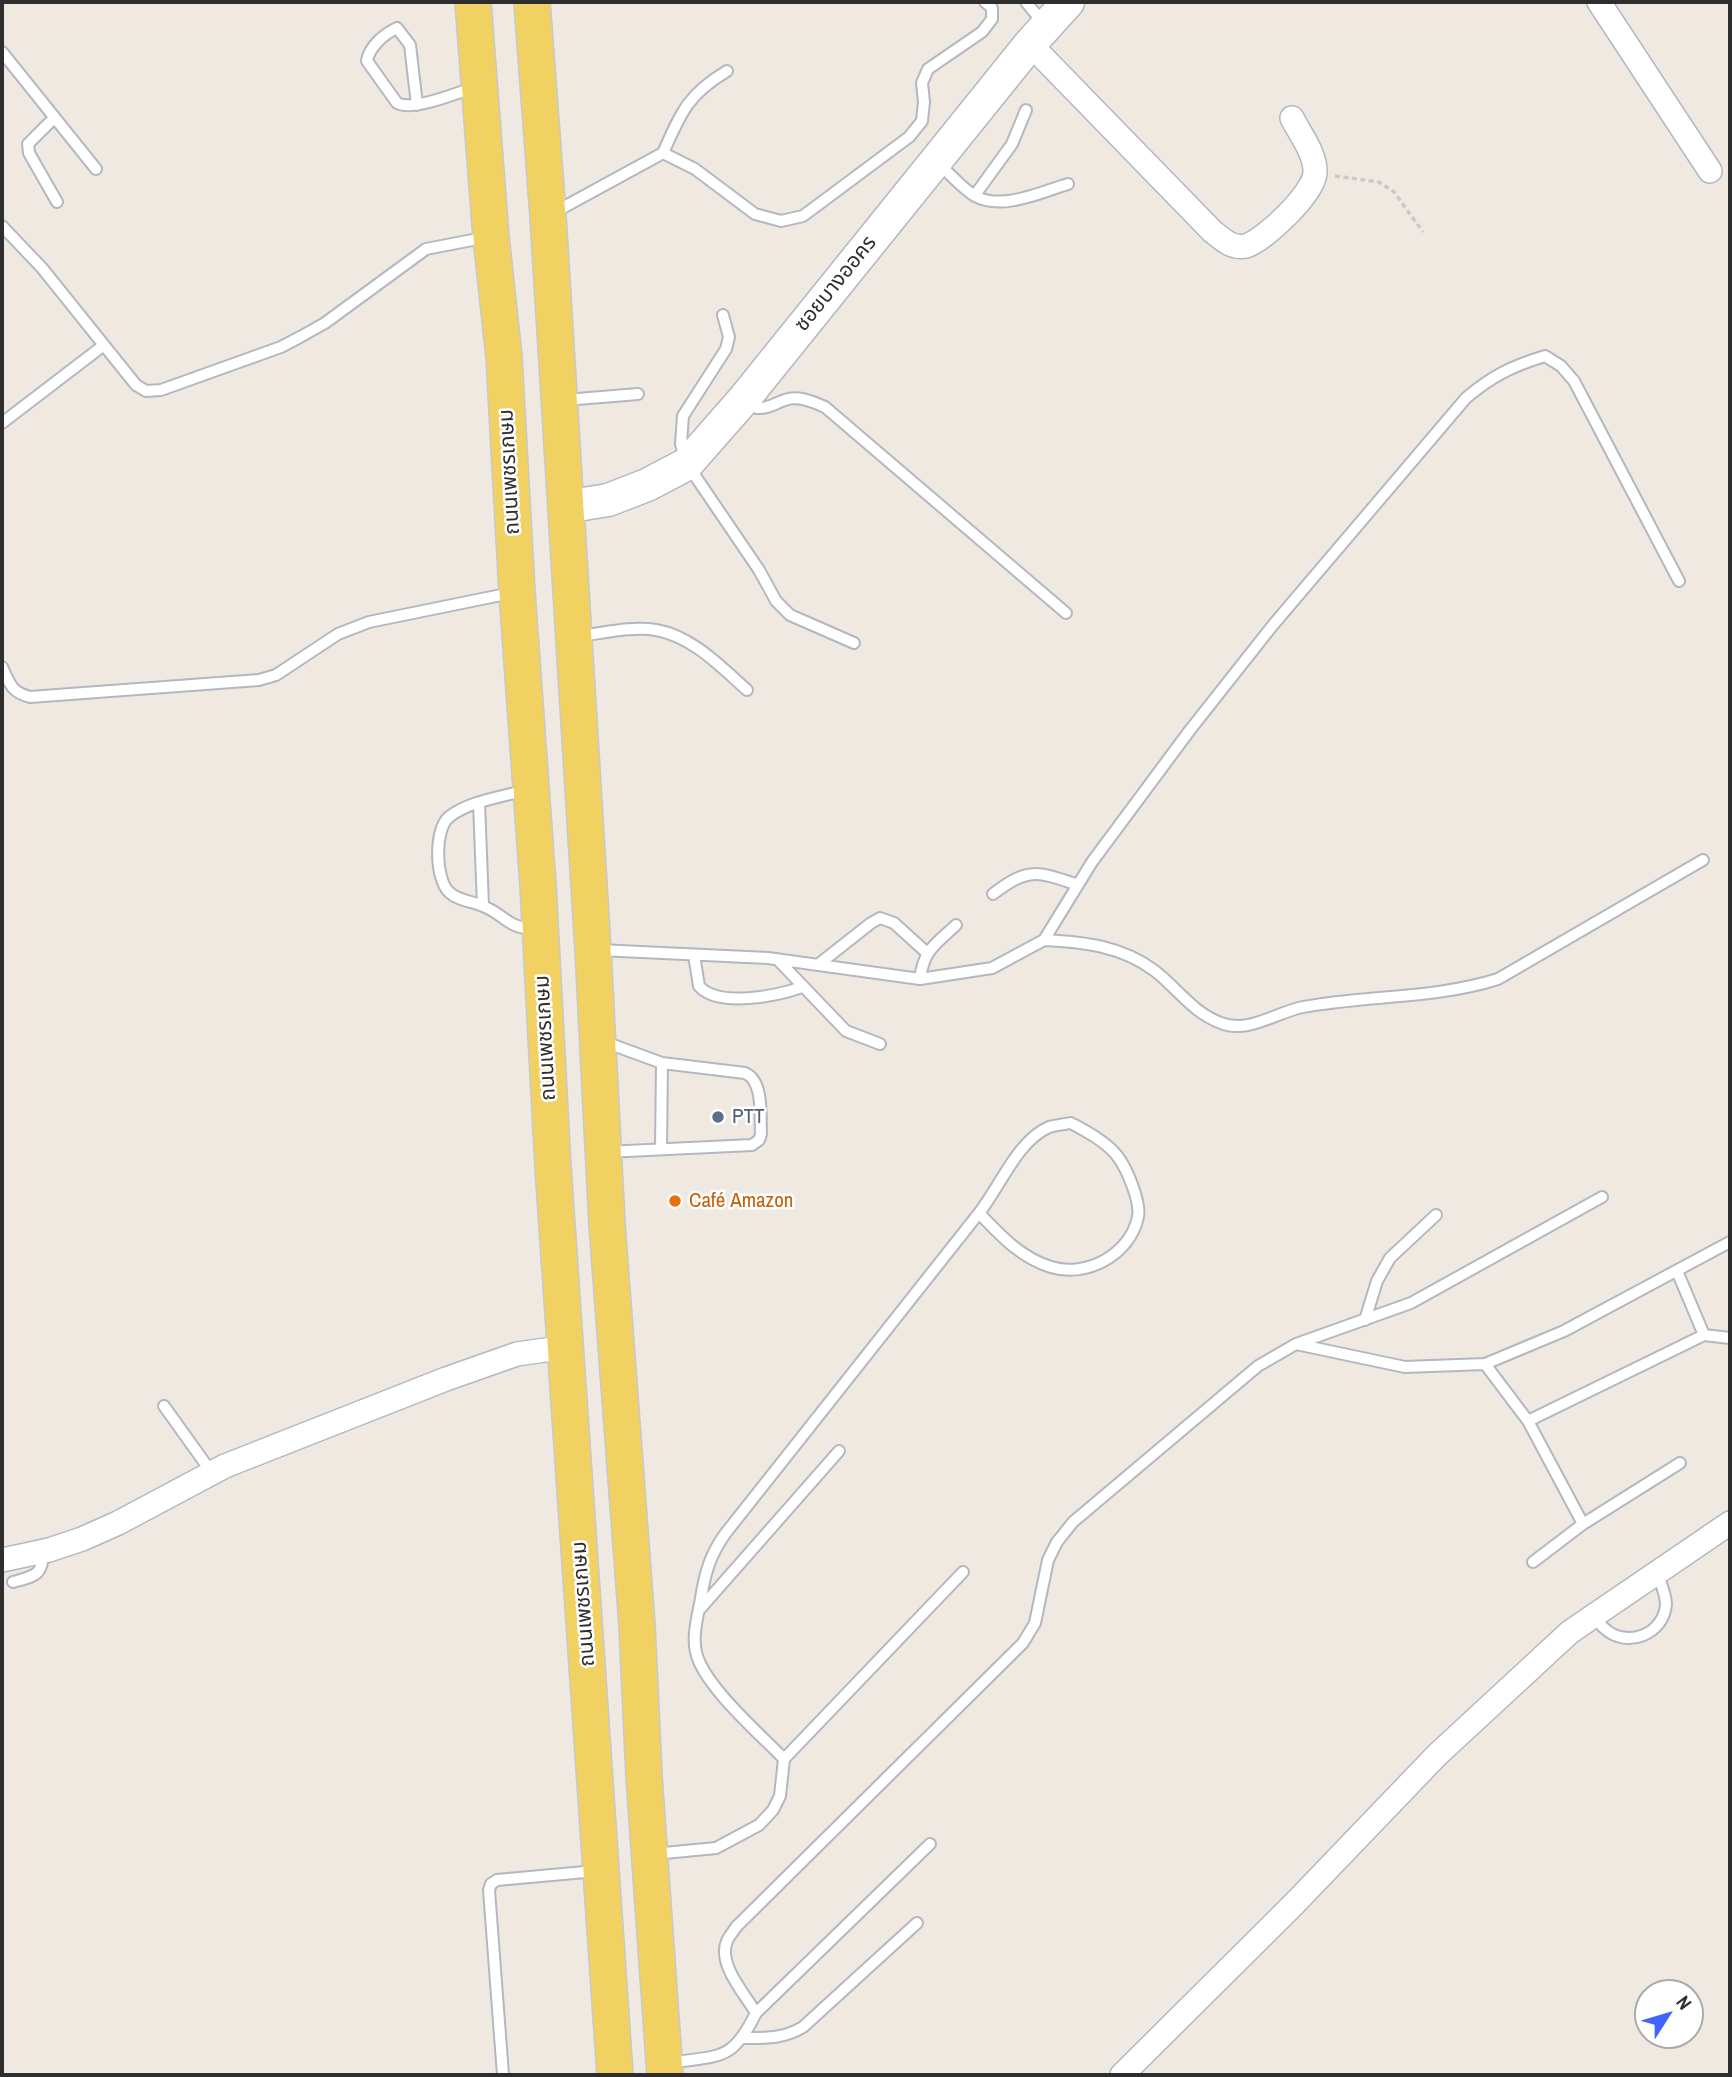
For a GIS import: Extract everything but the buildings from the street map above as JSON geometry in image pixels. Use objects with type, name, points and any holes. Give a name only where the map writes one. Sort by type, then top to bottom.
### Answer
[{"type":"main road","name":"ถนนเพชรเกษม","points":[[474,2],[491,237],[504,357],[517,592],[541,930],[553,1167],[615,2075]]},
{"type":"main road","points":[[532,2],[548,216],[593,950],[596,1039],[665,2070]]},
{"type":"street","name":"ซอยบางออคร","points":[[565,507],[608,500],[647,485],[687,464],[744,399],[935,160],[1068,2]]},
{"type":"street","points":[[1599,2],[1710,171]]},
{"type":"street","points":[[1038,35],[1212,231],[1232,246],[1245,246],[1266,234],[1306,195],[1315,175],[1310,153],[1292,118]]},
{"type":"street","points":[[2,1560],[43,1552],[82,1539],[212,1473],[337,1421],[494,1362],[535,1350],[566,1347]]},
{"type":"street","points":[[1122,2075],[1294,1904],[1437,1755],[1570,1632],[1730,1523]]},
{"type":"lane","points":[[663,153],[695,169],[755,214],[781,222],[803,216],[909,137],[922,121],[922,83],[928,69],[982,32],[992,19],[992,8],[985,2]]},
{"type":"lane","points":[[1026,2],[1038,35]]},
{"type":"lane","points":[[417,105],[410,45],[397,27],[370,50],[367,61],[397,103],[403,107],[417,105],[479,86]]},
{"type":"lane","points":[[2,52],[96,169]]},
{"type":"lane","points":[[548,216],[663,153],[692,96],[727,71]]},
{"type":"lane","points":[[975,195],[1012,144],[1026,110]]},
{"type":"lane","points":[[54,118],[28,144],[29,153],[57,202]]},
{"type":"lane","points":[[935,160],[975,195],[990,201],[1016,199],[1068,184]]},
{"type":"lane","points":[[2,226],[42,268],[136,385],[146,391],[160,390],[281,347],[325,323],[426,249],[491,237]]},
{"type":"lane","points":[[723,315],[729,337],[726,349],[683,416],[681,444],[687,464],[759,570],[776,601],[790,615],[854,643]]},
{"type":"lane","points":[[2,423],[104,345]]},
{"type":"lane","points":[[593,950],[777,959],[920,979],[992,968],[1044,940],[1091,862],[1273,625],[1466,398],[1489,379],[1516,365],[1545,356],[1561,366],[1574,382],[1679,581]]},
{"type":"lane","points":[[559,401],[638,394]]},
{"type":"lane","points":[[744,399],[757,408],[772,407],[787,398],[809,400],[825,407],[1066,613]]},
{"type":"lane","points":[[2,667],[17,694],[30,698],[259,680],[276,675],[338,634],[369,622],[517,592]]},
{"type":"lane","points":[[573,637],[635,629],[655,629],[674,634],[711,658],[747,690]]},
{"type":"lane","points":[[532,788],[458,811],[443,822],[440,830],[439,870],[440,879],[447,891],[456,897],[483,906],[520,929],[541,930]]},
{"type":"lane","points":[[479,803],[483,906]]},
{"type":"lane","points":[[1044,940],[1085,943],[1119,950],[1154,970],[1204,1016],[1225,1025],[1248,1025],[1301,1007],[1468,989],[1498,979],[1703,860]]},
{"type":"lane","points":[[993,894],[1023,874],[1046,874],[1077,885]]},
{"type":"lane","points":[[819,964],[880,918],[894,923],[927,953]]},
{"type":"lane","points":[[920,979],[927,953],[956,925]]},
{"type":"lane","points":[[694,955],[699,986],[711,996],[771,997],[802,987]]},
{"type":"lane","points":[[777,959],[846,1031],[880,1044]]},
{"type":"lane","points":[[596,1039],[662,1063],[746,1073],[752,1076],[757,1083],[761,1134],[759,1140],[752,1145],[604,1152]]},
{"type":"lane","points":[[661,1149],[662,1063]]},
{"type":"lane","points":[[784,1759],[711,1683],[696,1652],[698,1612],[706,1570],[713,1550],[979,1213],[1027,1144],[1048,1128],[1071,1123],[1095,1136],[1118,1156],[1134,1188],[1139,1215],[1130,1237],[1108,1260],[1076,1271],[1052,1267],[1025,1256],[979,1213]]},
{"type":"lane","points":[[756,2013],[730,1971],[725,1957],[726,1943],[736,1927],[1023,1643],[1035,1623],[1048,1560],[1057,1542],[1073,1522],[1258,1366],[1296,1344],[1411,1303],[1602,1197]]},
{"type":"lane","points":[[1365,1320],[1377,1281],[1390,1258],[1436,1215]]},
{"type":"lane","points":[[1296,1344],[1405,1367],[1485,1364],[1564,1331],[1730,1242]]},
{"type":"lane","points":[[1677,1270],[1704,1335]]},
{"type":"lane","points":[[1528,1421],[1704,1335],[1730,1338]]},
{"type":"lane","points":[[1485,1364],[1528,1421],[1583,1524]]},
{"type":"lane","points":[[164,1406],[212,1473]]},
{"type":"lane","points":[[698,1612],[839,1451]]},
{"type":"lane","points":[[1533,1562],[1583,1524],[1680,1463]]},
{"type":"lane","points":[[13,1582],[38,1573],[42,1568],[43,1552]]},
{"type":"lane","points":[[1595,1614],[1604,1628],[1620,1637],[1634,1638],[1653,1632],[1662,1620],[1666,1602],[1657,1572]]},
{"type":"lane","points":[[651,1854],[716,1847],[759,1825],[780,1796],[784,1759],[963,1573]]},
{"type":"lane","points":[[665,2070],[730,2051],[742,2038],[756,2013],[930,1844]]},
{"type":"lane","points":[[503,2075],[489,1890],[491,1884],[497,1880],[602,1870]]},
{"type":"lane","points":[[742,2038],[774,2038],[791,2034],[803,2027],[917,1923]]},
{"type":"path","points":[[1315,175],[1380,182],[1394,192],[1423,232]]},
{"type":"place","name":"PTT","points":[[718,1117]]},
{"type":"place","name":"Café Amazon","points":[[675,1201]]}]
